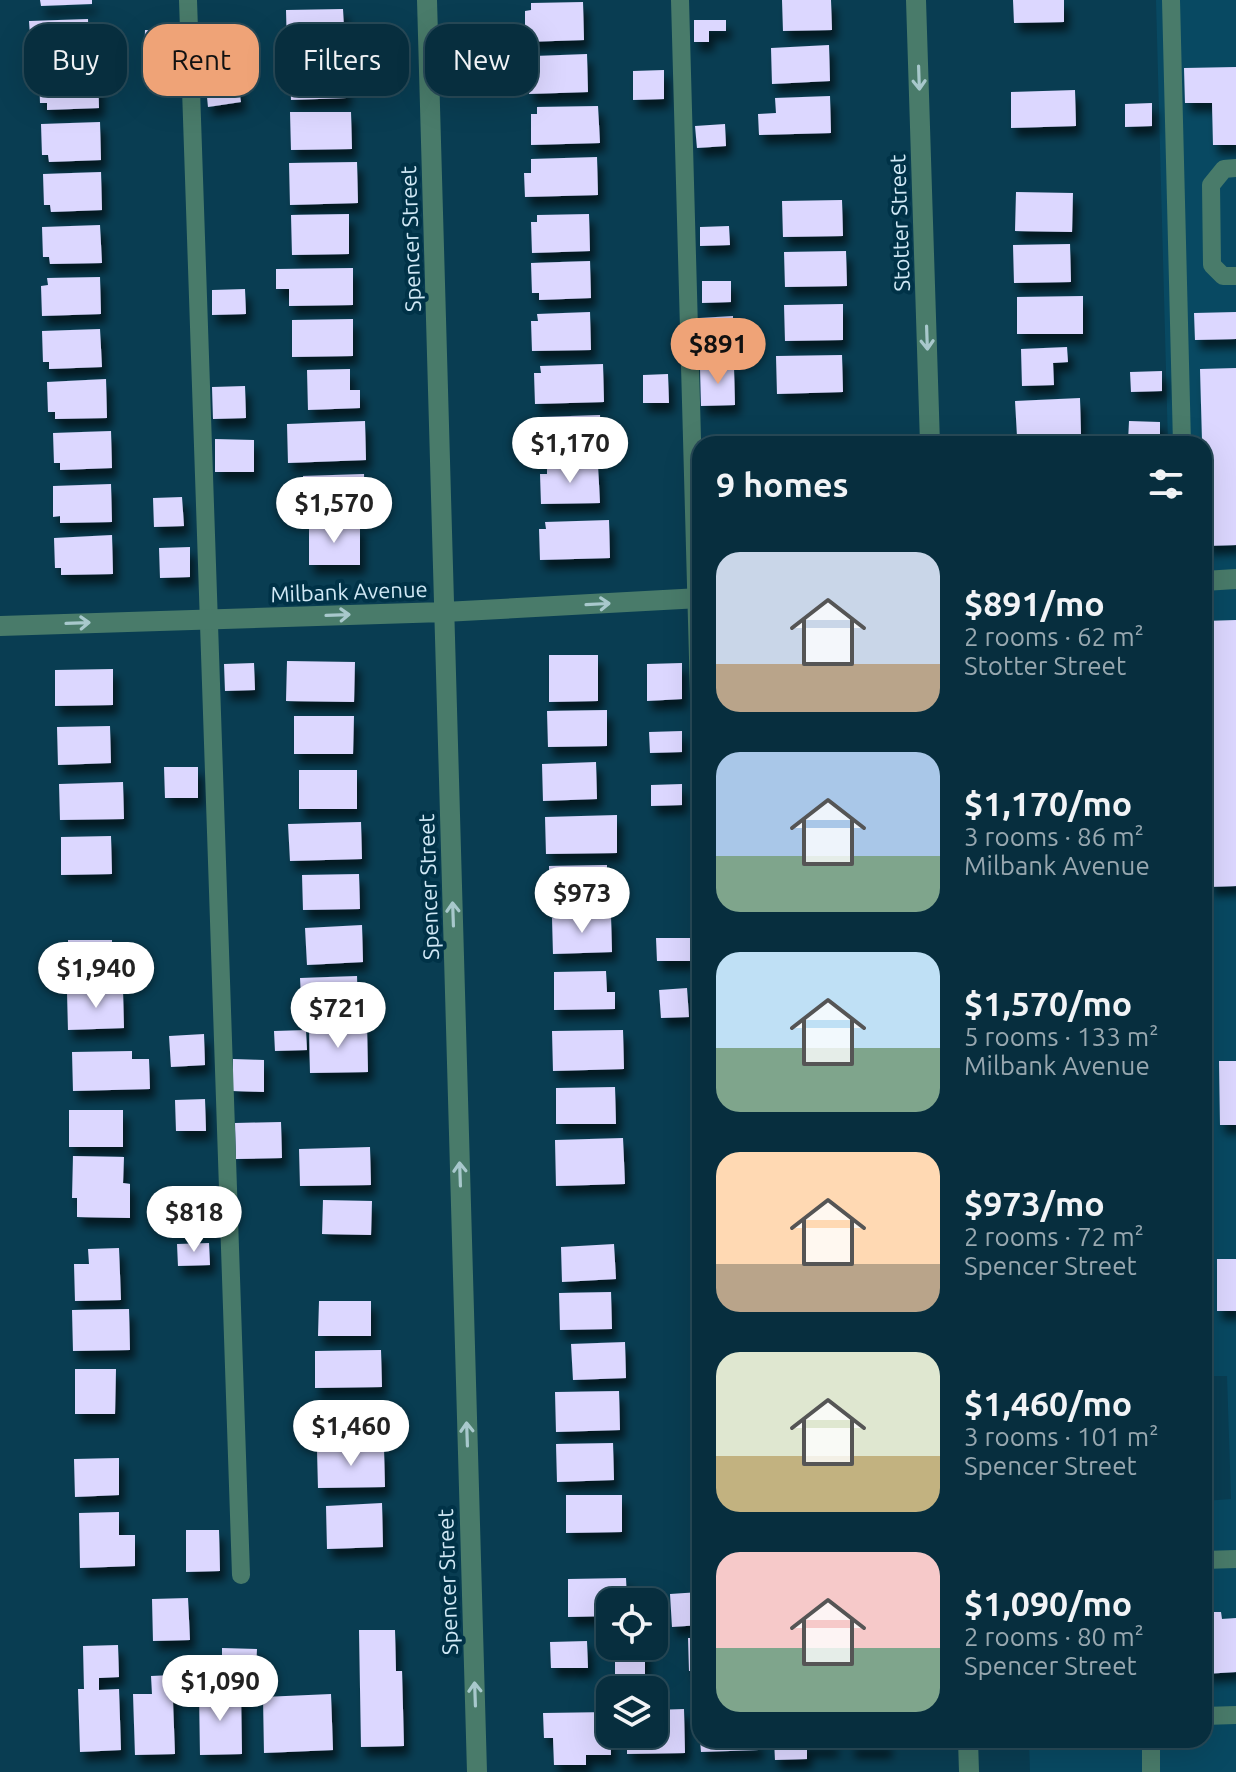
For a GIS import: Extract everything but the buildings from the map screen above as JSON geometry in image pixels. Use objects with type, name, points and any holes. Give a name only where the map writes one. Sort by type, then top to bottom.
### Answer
[{"type":"street","name":"Spencer Street","points":[[427,0],[477,1772]]},
{"type":"street","name":"Stotter Street","points":[[916,0],[930,436]]},
{"type":"street","points":[[1212,580],[1236,579]]},
{"type":"street","name":"Milbank Avenue","points":[[0,626],[444,612],[692,598]]},
{"type":"street","points":[[968,1748],[969,1772]]},
{"type":"lane","points":[[188,0],[241,1575]]},
{"type":"lane","points":[[680,0],[693,436]]},
{"type":"lane","points":[[1171,0],[1182,436]]},
{"type":"lane","points":[[1236,168],[1224,169],[1211,185],[1212,265],[1223,276],[1236,276]]},
{"type":"lane","points":[[1212,1560],[1236,1559]]},
{"type":"lane","points":[[1212,1716],[1236,1715]]},
{"type":"lane","points":[[1151,1748],[1151,1772]]},
{"type":"shaded area","points":[[1156,0],[1236,0],[1236,1772],[1030,1772],[1029,1748],[1212,1748],[1212,1500],[1231,1499],[1227,1376],[1212,1376],[1212,436],[1168,436]]}]
